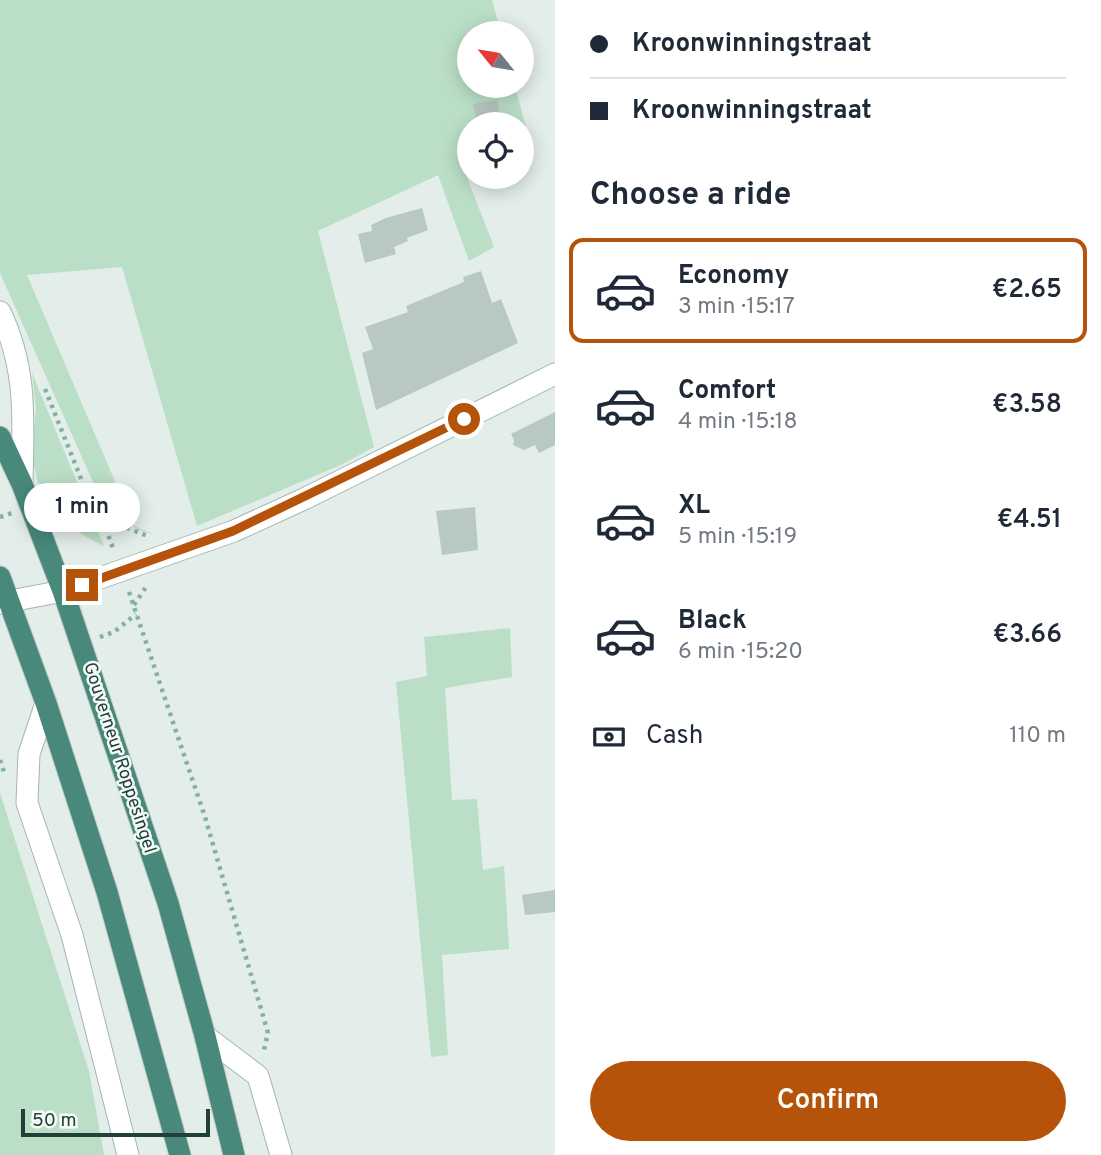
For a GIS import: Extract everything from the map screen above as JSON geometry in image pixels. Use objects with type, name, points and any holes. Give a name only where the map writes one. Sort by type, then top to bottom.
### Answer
[{"type":"highway","name":"Gouverneur Roppesingel","points":[[0,437],[22,484],[63,592],[168,903],[234,1155]]},
{"type":"highway","points":[[0,577],[5,603],[46,703],[107,892],[180,1155]]},
{"type":"street","name":"Gouverneur Roppesingel","points":[[0,312],[14,341],[23,398],[22,484]]},
{"type":"street","points":[[5,603],[63,592],[233,531],[304,499],[555,373]]},
{"type":"street","points":[[46,703],[29,754],[27,803],[72,935],[128,1155]]},
{"type":"street","points":[[205,1036],[258,1076],[281,1155]]},
{"type":"path","points":[[41,377],[94,511]]},
{"type":"path","points":[[102,518],[154,538]]},
{"type":"path","points":[[136,614],[205,817],[268,1032],[258,1076]]},
{"type":"green space","points":[[0,0],[492,0],[498,21],[457,21],[457,98],[518,98],[522,112],[457,112],[457,189],[471,189],[494,247],[469,261],[438,175],[318,231],[374,447],[343,464],[197,526],[122,267],[27,275],[134,526],[156,535],[139,530],[105,509],[0,273]]},
{"type":"green space","points":[[32,373],[84,499],[43,488],[38,482],[31,456],[36,409]]},
{"type":"green space","points":[[49,506],[84,516],[95,527],[104,546],[74,529]]},
{"type":"green space","points":[[510,628],[512,677],[445,688],[452,800],[477,799],[483,870],[504,866],[509,949],[442,955],[448,1055],[431,1057],[396,682],[427,676],[424,637]]},
{"type":"green space","points":[[0,793],[89,1071],[104,1155],[0,1155]]},
{"type":"building","points":[[497,100],[500,112],[475,112],[473,104]]},
{"type":"building","points":[[422,208],[428,230],[407,238],[408,241],[394,247],[396,254],[365,263],[358,234],[372,231],[371,225],[386,218]]},
{"type":"building","points":[[481,271],[492,303],[501,299],[518,343],[376,410],[362,353],[373,349],[365,327],[408,312],[406,306],[464,282],[463,277]]},
{"type":"building","points":[[555,412],[555,445],[539,453],[535,445],[524,450],[513,445],[511,434]]},
{"type":"building","points":[[475,507],[478,550],[442,555],[436,511]]},
{"type":"building","points":[[555,890],[555,912],[525,915],[522,895]]},
{"type":"route","points":[[82,585],[233,531],[304,499],[464,419]]}]
